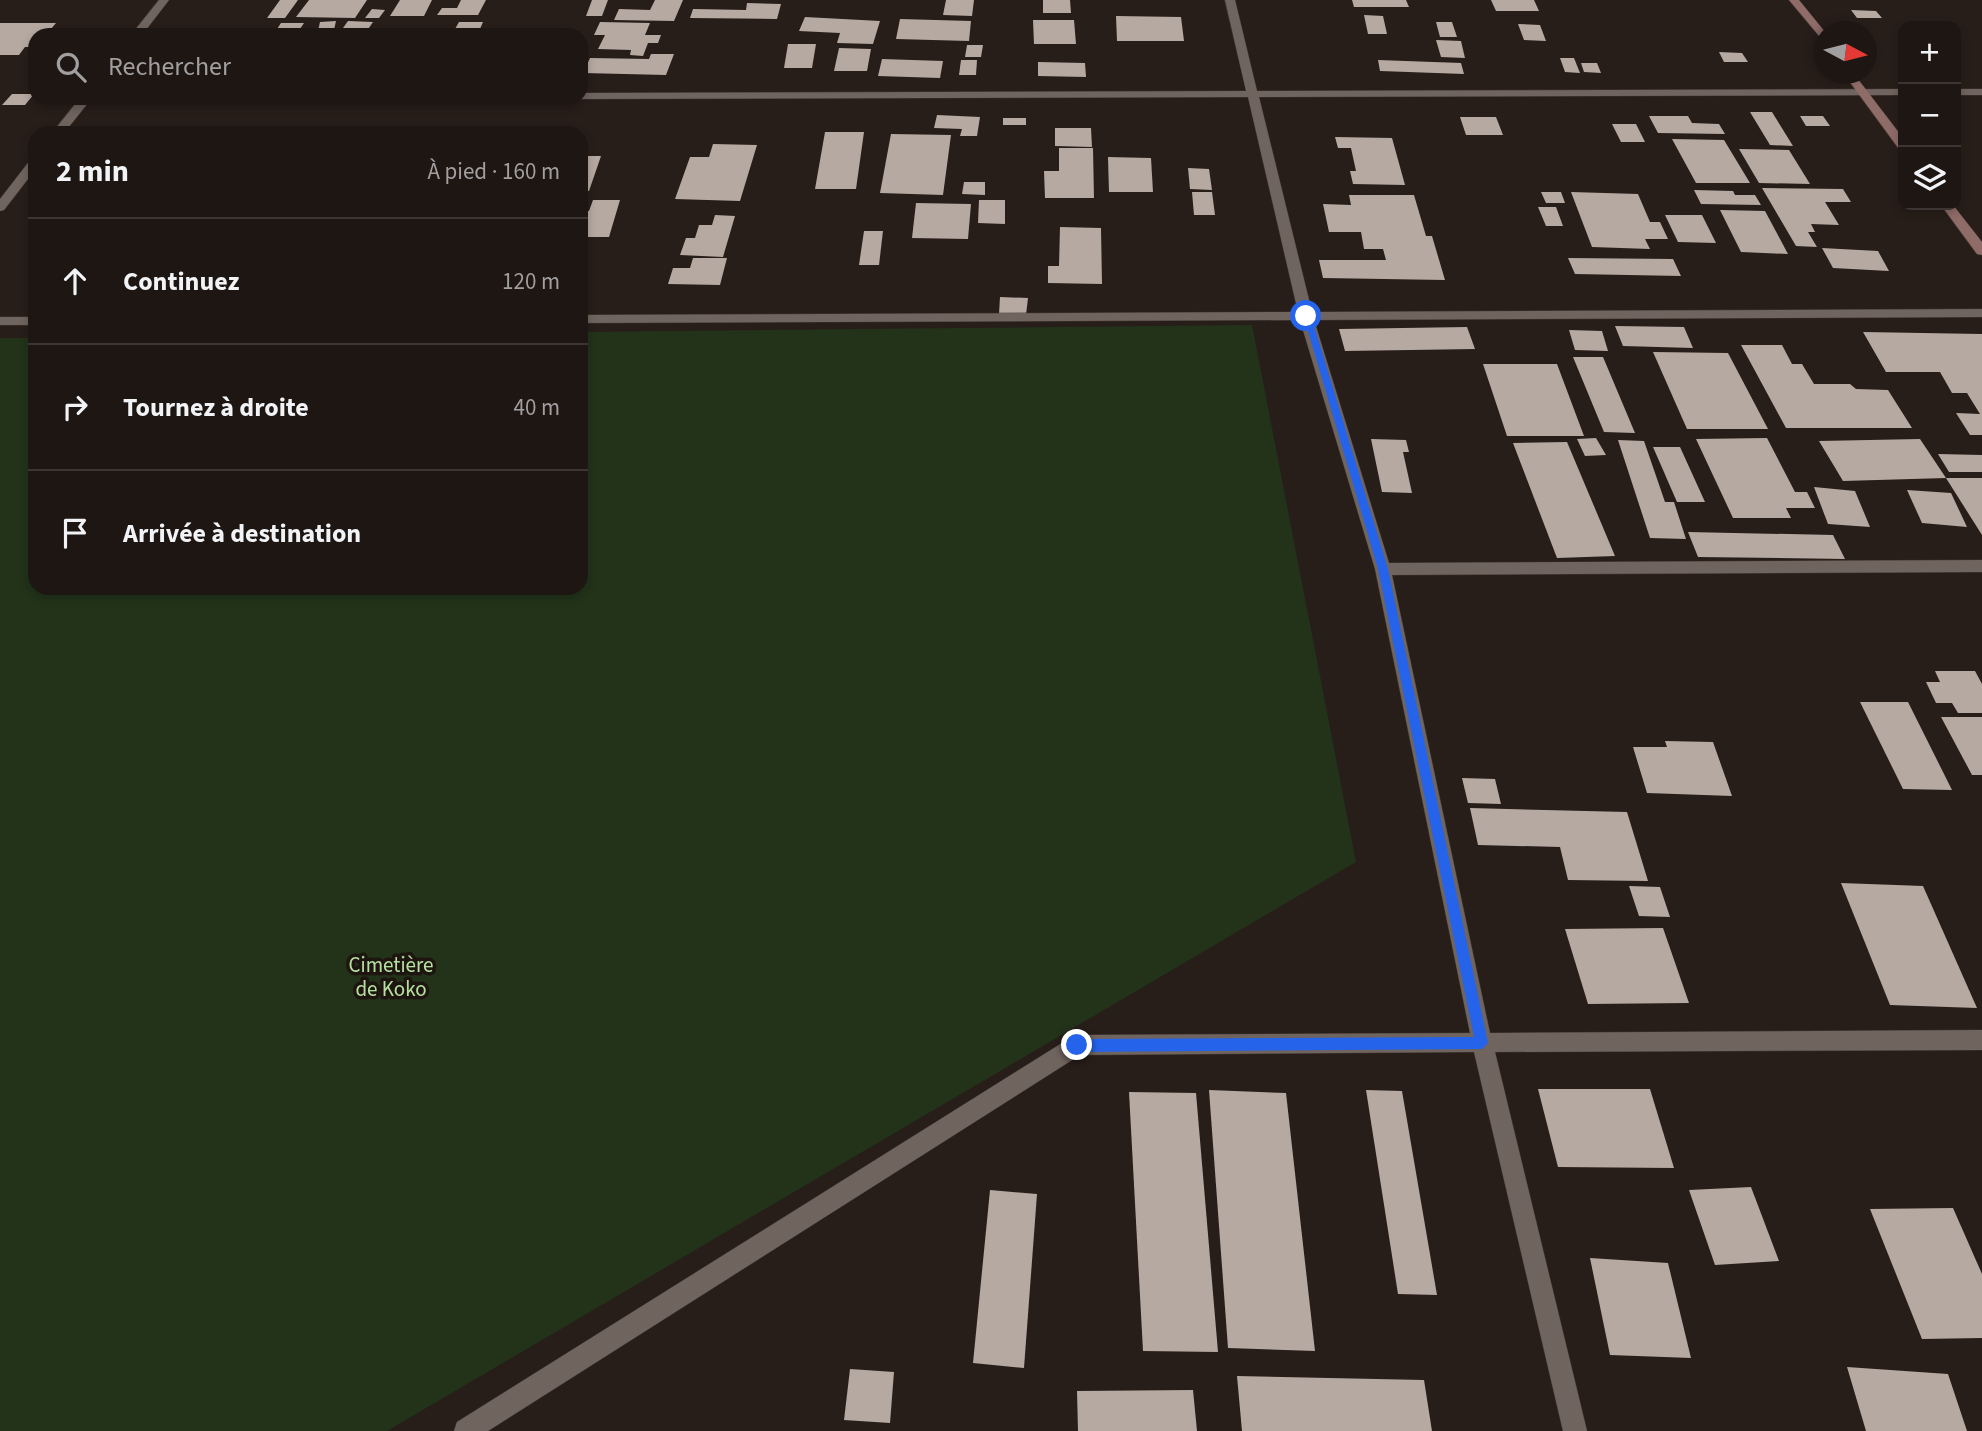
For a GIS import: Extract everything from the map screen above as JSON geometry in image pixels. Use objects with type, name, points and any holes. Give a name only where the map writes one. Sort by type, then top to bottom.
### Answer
[{"type":"main road","points":[[1794,0],[1814,26]]},
{"type":"main road","points":[[1857,84],[1898,139]]},
{"type":"main road","points":[[1951,210],[1982,251]]},
{"type":"street","points":[[142,28],[164,0]]},
{"type":"street","points":[[1230,0],[1306,316],[1383,569],[1482,1043],[1575,1431]]},
{"type":"street","points":[[588,96],[1898,92]]},
{"type":"street","points":[[1961,92],[1982,92]]},
{"type":"street","points":[[64,126],[80,105]]},
{"type":"street","points":[[0,207],[28,172]]},
{"type":"street","points":[[588,319],[1982,313]]},
{"type":"street","points":[[0,321],[28,321]]},
{"type":"street","points":[[1383,569],[1982,566]]},
{"type":"street","points":[[466,1431],[1077,1045],[1982,1040]]},
{"type":"green space","name":"Cimetière de Koko","points":[[1252,325],[1356,862],[387,1431],[0,1431],[0,338],[28,338],[28,595],[588,595],[588,332]]},
{"type":"building","points":[[280,0],[298,0],[285,18],[267,18]]},
{"type":"building","points":[[309,0],[367,0],[355,18],[296,17]]},
{"type":"building","points":[[400,0],[432,0],[424,16],[390,16]]},
{"type":"building","points":[[461,0],[486,0],[478,15],[437,15],[442,8],[457,8]]},
{"type":"building","points":[[592,0],[608,0],[602,16],[586,16]]},
{"type":"building","points":[[655,0],[683,0],[674,21],[614,20],[619,9],[650,10]]},
{"type":"building","points":[[946,0],[974,0],[972,16],[943,15]]},
{"type":"building","points":[[1043,0],[1070,0],[1071,13],[1043,13]]},
{"type":"building","points":[[1352,0],[1406,0],[1409,7],[1354,7]]},
{"type":"building","points":[[1491,0],[1534,0],[1539,11],[1496,11]]},
{"type":"building","points":[[747,3],[781,4],[777,19],[690,18],[693,9],[746,10]]},
{"type":"building","points":[[372,9],[385,10],[379,18],[365,18]]},
{"type":"building","points":[[1851,10],[1876,11],[1882,18],[1857,18]]},
{"type":"building","points":[[1364,15],[1383,16],[1387,34],[1368,34]]},
{"type":"building","points":[[1116,16],[1181,17],[1184,41],[1117,41]]},
{"type":"building","points":[[805,17],[880,21],[873,44],[837,43],[840,33],[799,31]]},
{"type":"building","points":[[900,19],[971,21],[969,41],[896,39]]},
{"type":"building","points":[[1033,20],[1074,20],[1076,44],[1034,44]]},
{"type":"building","points":[[336,21],[334,28],[319,28],[320,22]]},
{"type":"building","points":[[348,21],[373,22],[369,28],[343,28]]},
{"type":"building","points":[[459,22],[483,22],[480,28],[456,28]]},
{"type":"building","points":[[600,22],[650,23],[645,35],[661,35],[658,43],[648,43],[643,56],[630,55],[631,50],[598,49],[605,35],[594,35]]},
{"type":"building","points":[[1436,22],[1452,22],[1457,37],[1440,37]]},
{"type":"building","points":[[0,23],[56,23],[52,28],[28,28],[28,47],[19,55],[0,55]]},
{"type":"building","points":[[281,23],[304,23],[301,28],[278,28]]},
{"type":"building","points":[[1518,24],[1540,25],[1546,41],[1524,40]]},
{"type":"building","points":[[1436,40],[1461,41],[1465,58],[1441,57]]},
{"type":"building","points":[[788,44],[816,44],[812,68],[784,68]]},
{"type":"building","points":[[967,45],[983,45],[981,57],[965,57]]},
{"type":"building","points":[[839,48],[871,49],[867,71],[834,71]]},
{"type":"building","points":[[1719,52],[1742,53],[1748,62],[1724,62]]},
{"type":"building","points":[[651,54],[674,54],[666,75],[588,73],[590,58],[649,59]]},
{"type":"building","points":[[1560,58],[1574,58],[1580,73],[1565,72]]},
{"type":"building","points":[[882,59],[943,61],[940,78],[878,76]]},
{"type":"building","points":[[961,60],[977,60],[976,75],[959,75]]},
{"type":"building","points":[[1378,60],[1461,63],[1464,74],[1380,71]]},
{"type":"building","points":[[1038,62],[1085,63],[1086,77],[1038,76]]},
{"type":"building","points":[[1581,63],[1597,63],[1601,73],[1584,72]]},
{"type":"building","points":[[12,94],[28,94],[25,105],[2,105]]},
{"type":"building","points":[[1750,112],[1772,112],[1793,146],[1770,145]]},
{"type":"building","points":[[937,115],[980,117],[977,136],[960,136],[962,129],[934,128]]},
{"type":"building","points":[[1649,116],[1688,116],[1692,123],[1719,124],[1725,134],[1658,133]]},
{"type":"building","points":[[1800,116],[1823,116],[1830,126],[1806,126]]},
{"type":"building","points":[[1460,117],[1496,117],[1503,135],[1466,135]]},
{"type":"building","points":[[1003,118],[1026,118],[1026,125],[1003,125]]},
{"type":"building","points":[[1612,124],[1636,124],[1645,142],[1621,142]]},
{"type":"building","points":[[1055,128],[1091,128],[1092,147],[1055,146]]},
{"type":"building","points":[[825,132],[864,132],[856,189],[815,189]]},
{"type":"building","points":[[891,134],[951,135],[943,195],[880,193]]},
{"type":"building","points":[[1335,137],[1392,138],[1405,185],[1353,184],[1350,171],[1356,171],[1351,148],[1338,148]]},
{"type":"building","points":[[1672,139],[1724,140],[1750,183],[1696,183]]},
{"type":"building","points":[[713,144],[757,145],[740,201],[675,199],[690,157],[709,157]]},
{"type":"building","points":[[1059,148],[1093,148],[1094,198],[1045,198],[1044,171],[1059,171]]},
{"type":"building","points":[[1739,149],[1789,150],[1810,184],[1759,183]]},
{"type":"building","points":[[588,156],[601,156],[589,191]]},
{"type":"building","points":[[1108,157],[1151,158],[1153,192],[1109,192]]},
{"type":"building","points":[[1188,168],[1209,169],[1212,190],[1190,189]]},
{"type":"building","points":[[964,182],[985,182],[985,195],[962,194]]},
{"type":"building","points":[[1762,188],[1843,189],[1851,202],[1825,202],[1839,225],[1811,224],[1815,232],[1808,232],[1817,247],[1796,246]]},
{"type":"building","points":[[1694,190],[1733,191],[1735,195],[1755,195],[1761,205],[1701,204]]},
{"type":"building","points":[[1192,192],[1212,192],[1215,215],[1194,215]]},
{"type":"building","points":[[1541,192],[1561,192],[1565,203],[1546,203]]},
{"type":"building","points":[[1571,192],[1638,194],[1650,222],[1660,222],[1668,239],[1645,239],[1650,249],[1592,247]]},
{"type":"building","points":[[1349,195],[1414,195],[1426,236],[1432,236],[1445,280],[1323,278],[1319,260],[1386,260],[1383,249],[1364,249],[1361,232],[1329,232],[1323,204],[1351,205]]},
{"type":"building","points":[[593,200],[620,200],[609,237],[588,237],[589,211]]},
{"type":"building","points":[[979,200],[1005,200],[1005,224],[978,223]]},
{"type":"building","points":[[916,203],[971,204],[968,239],[912,238]]},
{"type":"building","points":[[1538,207],[1556,207],[1563,226],[1546,226]]},
{"type":"building","points":[[1720,210],[1765,211],[1788,254],[1741,252]]},
{"type":"building","points":[[715,215],[735,216],[723,257],[680,255],[686,238],[695,238],[699,225],[712,225]]},
{"type":"building","points":[[1665,215],[1702,215],[1716,243],[1678,242]]},
{"type":"building","points":[[1060,227],[1101,228],[1102,284],[1048,283],[1048,266],[1059,266]]},
{"type":"building","points":[[864,231],[883,231],[879,265],[859,265]]},
{"type":"building","points":[[1822,248],[1878,251],[1889,271],[1833,268]]},
{"type":"building","points":[[693,258],[727,258],[720,285],[668,284],[673,268],[690,268]]},
{"type":"building","points":[[1568,258],[1673,259],[1681,276],[1575,274]]},
{"type":"building","points":[[1000,297],[1028,298],[1026,315],[999,314]]},
{"type":"building","points":[[1615,326],[1684,327],[1693,348],[1623,346]]},
{"type":"building","points":[[1467,327],[1475,349],[1345,351],[1339,329]]},
{"type":"building","points":[[1569,330],[1602,331],[1608,351],[1575,350]]},
{"type":"building","points":[[1863,332],[1982,334],[1982,435],[1970,435],[1956,413],[1980,414],[1967,393],[1952,393],[1940,372],[1886,372]]},
{"type":"building","points":[[1741,345],[1782,345],[1792,364],[1802,364],[1814,384],[1850,384],[1856,389],[1888,390],[1912,428],[1786,428]]},
{"type":"building","points":[[1653,352],[1728,353],[1768,429],[1687,429]]},
{"type":"building","points":[[1573,357],[1603,357],[1635,433],[1604,432]]},
{"type":"building","points":[[1483,364],[1557,364],[1584,436],[1507,436]]},
{"type":"building","points":[[1596,438],[1606,455],[1585,456],[1577,439]]},
{"type":"building","points":[[1767,438],[1795,492],[1807,492],[1815,508],[1786,508],[1791,518],[1733,518],[1696,439]]},
{"type":"building","points":[[1371,439],[1406,440],[1409,452],[1403,452],[1412,493],[1382,492]]},
{"type":"building","points":[[1920,439],[1946,478],[1843,481],[1819,441]]},
{"type":"building","points":[[1618,440],[1644,441],[1665,502],[1674,502],[1686,539],[1650,538]]},
{"type":"building","points":[[1567,442],[1615,556],[1557,558],[1513,443]]},
{"type":"building","points":[[1653,447],[1680,447],[1705,502],[1677,502]]},
{"type":"building","points":[[1938,454],[1982,455],[1982,472],[1949,472]]},
{"type":"building","points":[[1946,478],[1982,478],[1982,535]]},
{"type":"building","points":[[1814,487],[1855,491],[1870,527],[1828,524]]},
{"type":"building","points":[[1907,490],[1951,493],[1967,527],[1922,523]]},
{"type":"building","points":[[1688,532],[1833,535],[1845,559],[1698,557]]},
{"type":"building","points":[[1935,671],[1975,671],[1982,684],[1982,713],[1958,713],[1952,703],[1936,703],[1926,682],[1940,682]]},
{"type":"building","points":[[1860,702],[1908,702],[1952,790],[1903,789]]},
{"type":"building","points":[[1941,717],[1982,717],[1982,775],[1972,775]]},
{"type":"building","points":[[1665,741],[1713,742],[1732,796],[1647,793],[1633,747],[1667,747]]},
{"type":"building","points":[[1462,778],[1495,779],[1501,804],[1468,803]]},
{"type":"building","points":[[1470,808],[1627,812],[1648,881],[1568,880],[1560,847],[1478,845]]},
{"type":"building","points":[[1841,883],[1923,886],[1977,1008],[1890,1005]]},
{"type":"building","points":[[1629,886],[1660,887],[1670,917],[1639,916]]},
{"type":"building","points":[[1663,928],[1689,1003],[1588,1004],[1565,929]]},
{"type":"building","points":[[1538,1089],[1650,1089],[1674,1168],[1558,1167]]},
{"type":"building","points":[[1209,1090],[1286,1093],[1315,1351],[1228,1348]]},
{"type":"building","points":[[1366,1090],[1402,1091],[1437,1295],[1398,1294]]},
{"type":"building","points":[[1129,1092],[1196,1093],[1218,1352],[1143,1351]]},
{"type":"building","points":[[1751,1187],[1779,1261],[1715,1265],[1689,1190]]},
{"type":"building","points":[[990,1190],[1037,1194],[1024,1368],[973,1363]]},
{"type":"building","points":[[1953,1208],[1982,1274],[1982,1338],[1922,1339],[1870,1209]]},
{"type":"building","points":[[1590,1258],[1668,1263],[1691,1358],[1610,1355]]},
{"type":"building","points":[[1847,1367],[1948,1374],[1967,1431],[1866,1431]]},
{"type":"building","points":[[850,1369],[894,1372],[890,1423],[844,1420]]},
{"type":"building","points":[[1237,1376],[1424,1380],[1432,1431],[1242,1431]]},
{"type":"building","points":[[1193,1390],[1197,1431],[1078,1431],[1077,1391]]},
{"type":"route","points":[[1077,1045],[1482,1043],[1383,569],[1306,316]]}]
